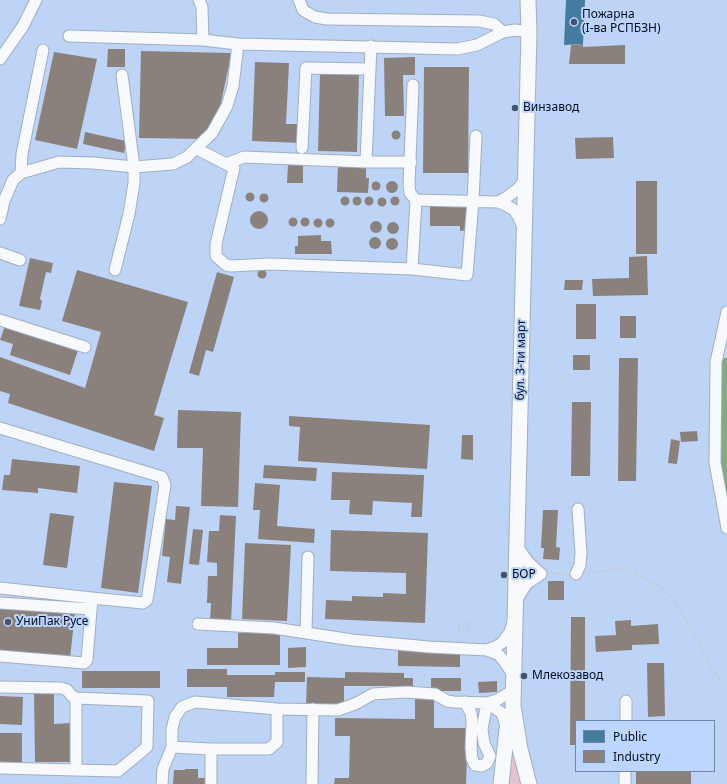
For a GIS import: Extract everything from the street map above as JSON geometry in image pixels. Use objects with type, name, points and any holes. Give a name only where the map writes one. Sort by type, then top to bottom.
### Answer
[{"type":"main road","name":"бул. 3-ти март","points":[[529,784],[520,749],[513,706],[530,5]]},
{"type":"main road","name":"бул. 3-ти март","points":[[501,784],[507,729],[513,706]]},
{"type":"street","points":[[0,59],[23,26],[36,0]]},
{"type":"street","points":[[199,0],[202,7],[203,40]]},
{"type":"street","points":[[299,0],[303,10],[315,17],[327,20],[479,21],[494,24],[503,32]]},
{"type":"street","points":[[69,36],[203,40],[238,44],[457,49],[477,45],[503,32],[515,30],[529,32]]},
{"type":"street","points":[[0,219],[4,202],[13,180],[21,173],[59,162],[93,163],[134,167],[173,164],[187,157],[212,133],[227,106],[233,86],[238,44]]},
{"type":"street","points":[[366,162],[371,46]]},
{"type":"street","points":[[21,173],[22,154],[43,50]]},
{"type":"street","points":[[302,148],[306,68],[370,69]]},
{"type":"street","points":[[115,270],[129,214],[134,182],[134,167],[122,75]]},
{"type":"street","points":[[412,269],[416,200],[410,193],[409,189],[413,85]]},
{"type":"street","points":[[197,149],[234,168],[216,244],[216,256],[226,265],[270,264],[412,269],[467,275],[473,201],[476,136]]},
{"type":"street","points":[[226,164],[244,157],[366,162],[411,162]]},
{"type":"street","points":[[498,202],[508,197],[519,188],[526,177]]},
{"type":"street","points":[[416,200],[498,202],[514,210],[524,230]]},
{"type":"street","points":[[0,253],[20,260]]},
{"type":"street","points":[[727,312],[716,362],[715,463],[727,528]]},
{"type":"street","points":[[0,320],[85,347]]},
{"type":"street","points":[[0,428],[162,477],[165,484],[147,600],[143,603],[0,603]]},
{"type":"street","points":[[576,574],[580,565],[581,553],[578,509]]},
{"type":"street","points":[[487,650],[502,643],[510,632],[515,608],[527,583],[541,574],[528,562],[517,546]]},
{"type":"street","points":[[306,632],[308,557]]},
{"type":"street","points":[[0,588],[92,604]]},
{"type":"street","points":[[0,656],[84,663],[87,660],[92,604]]},
{"type":"street","points":[[162,784],[163,769],[172,747],[172,729],[175,717],[182,707],[195,702],[278,709],[338,710],[355,704],[373,694],[406,692],[435,694],[447,701],[487,703],[497,700],[514,683],[504,661],[499,655],[487,650],[429,647],[352,640],[274,628],[198,624]]},
{"type":"street","points":[[0,687],[61,688],[67,690],[76,698],[148,701],[147,747],[118,771],[0,768]]},
{"type":"street","points":[[76,698],[76,770]]},
{"type":"street","points":[[626,701],[626,720]]},
{"type":"street","points":[[465,702],[471,713],[472,720],[470,748],[472,759],[475,765],[482,766],[487,763],[490,756],[484,743],[482,730],[487,703]]},
{"type":"street","points":[[487,703],[502,713],[507,729]]},
{"type":"street","points":[[172,747],[268,749],[277,742],[278,709]]},
{"type":"street","points":[[312,784],[313,709]]},
{"type":"street","points":[[211,749],[211,784]]},
{"type":"street","points":[[625,772],[625,784]]},
{"type":"path","points":[[541,574],[576,574],[622,569],[640,575],[660,587],[673,598],[692,630],[712,670],[722,683],[727,686]]},
{"type":"path","points":[[461,622],[466,622],[469,624],[470,628],[468,631],[464,632],[460,630],[458,625],[461,622]]},
{"type":"shaded area","points":[[0,0],[727,0],[727,340],[721,366],[718,485],[727,529],[727,784],[0,784]]},
{"type":"shaded area","points":[[511,744],[523,784],[507,784]]},
{"type":"building: Public","name":"Пожарна (I-ва РСПБЗН)","points":[[566,0],[585,0],[583,44],[564,45]]},
{"type":"building: Industry","points":[[583,44],[583,47],[625,45],[625,64],[569,64],[571,45]]},
{"type":"building: Industry","points":[[108,49],[125,49],[125,67],[107,67]]},
{"type":"building: Industry","points":[[141,51],[230,53],[231,56],[217,121],[204,139],[139,138]]},
{"type":"building: Industry","points":[[54,52],[97,59],[77,149],[35,140]]},
{"type":"building: Industry","points":[[415,57],[415,75],[403,75],[404,116],[385,116],[384,58]]},
{"type":"building: Industry","points":[[255,62],[289,63],[286,124],[300,124],[300,143],[252,141]]},
{"type":"building: Industry","points":[[424,67],[469,67],[468,173],[423,173]]},
{"type":"building: Industry","points":[[320,72],[359,73],[357,152],[318,151]]},
{"type":"building: Industry","points":[[396,130],[401,135],[396,140],[391,135]]},
{"type":"building: Industry","points":[[85,132],[126,141],[124,153],[83,144]]},
{"type":"building: Industry","points":[[613,137],[614,158],[576,159],[575,138]]},
{"type":"building: Industry","points":[[338,163],[366,164],[366,178],[369,178],[368,193],[337,192]]},
{"type":"building: Industry","points":[[288,164],[303,164],[303,183],[287,183]]},
{"type":"building: Industry","points":[[376,181],[381,186],[376,191],[371,186]]},
{"type":"building: Industry","points":[[390,181],[394,181],[398,187],[394,193],[390,193],[386,189],[386,185]]},
{"type":"building: Industry","points":[[636,181],[657,181],[657,254],[636,254]]},
{"type":"building: Industry","points":[[250,192],[255,197],[250,202],[245,197]]},
{"type":"building: Industry","points":[[264,193],[269,198],[264,203],[259,198]]},
{"type":"building: Industry","points":[[345,196],[350,201],[345,206],[340,201]]},
{"type":"building: Industry","points":[[357,196],[362,201],[357,206],[352,201]]},
{"type":"building: Industry","points":[[369,196],[374,201],[369,206],[364,201]]},
{"type":"building: Industry","points":[[395,196],[400,201],[395,206],[390,201]]},
{"type":"building: Industry","points":[[382,197],[387,202],[382,207],[377,202]]},
{"type":"building: Industry","points":[[430,206],[468,206],[468,230],[460,231],[460,226],[430,226]]},
{"type":"building: Industry","points":[[259,211],[265,214],[268,220],[265,226],[259,229],[253,226],[250,220],[253,214]]},
{"type":"building: Industry","points":[[293,217],[298,222],[293,227],[288,222]]},
{"type":"building: Industry","points":[[305,217],[310,222],[305,227],[300,222]]},
{"type":"building: Industry","points":[[318,218],[323,223],[318,228],[313,223]]},
{"type":"building: Industry","points":[[330,218],[335,223],[330,228],[325,223]]},
{"type":"building: Industry","points":[[374,221],[378,221],[382,227],[378,233],[374,233],[370,229],[370,225]]},
{"type":"building: Industry","points":[[391,222],[395,222],[399,228],[395,234],[391,234],[387,230],[387,226]]},
{"type":"building: Industry","points":[[321,235],[321,241],[331,241],[332,254],[295,254],[295,246],[298,246],[298,236]]},
{"type":"building: Industry","points":[[373,237],[377,237],[381,243],[377,249],[373,249],[369,245],[369,241]]},
{"type":"building: Industry","points":[[390,238],[394,238],[398,244],[394,250],[390,250],[386,246],[386,242]]},
{"type":"building: Industry","points":[[647,256],[648,295],[593,296],[592,279],[629,278],[629,257]]},
{"type":"building: Industry","points":[[30,258],[53,263],[51,273],[46,272],[40,299],[42,301],[40,310],[19,306]]},
{"type":"building: Industry","points":[[262,269],[267,274],[262,279],[257,274]]},
{"type":"building: Industry","points":[[77,270],[188,302],[154,415],[164,418],[154,451],[8,403],[10,394],[0,391],[0,357],[85,388],[101,332],[62,321]]},
{"type":"building: Industry","points":[[217,272],[234,277],[213,352],[206,350],[199,376],[189,373]]},
{"type":"building: Industry","points":[[565,280],[583,280],[582,290],[564,290]]},
{"type":"building: Industry","points":[[576,304],[596,304],[596,339],[576,339]]},
{"type":"building: Industry","points":[[620,316],[636,316],[636,338],[620,338]]},
{"type":"building: Industry","points":[[5,326],[78,350],[70,375],[10,355],[13,344],[0,340]]},
{"type":"building: Industry","points":[[573,355],[590,355],[590,370],[573,370]]},
{"type":"building: Industry","points":[[619,358],[638,358],[636,481],[618,481]]},
{"type":"building: Industry","points":[[572,402],[591,402],[590,476],[571,476]]},
{"type":"building: Industry","points":[[178,410],[241,412],[238,507],[201,506],[203,448],[177,448]]},
{"type":"building: Industry","points":[[289,416],[430,425],[427,469],[298,461],[300,427],[289,426]]},
{"type":"building: Industry","points":[[697,431],[698,441],[681,442],[680,432]]},
{"type":"building: Industry","points":[[462,435],[473,435],[473,460],[461,459]]},
{"type":"building: Industry","points":[[671,439],[680,441],[677,464],[668,463]]},
{"type":"building: Industry","points":[[12,459],[80,466],[77,493],[38,488],[38,493],[2,490],[4,475],[10,475]]},
{"type":"building: Industry","points":[[264,465],[317,468],[316,481],[263,478]]},
{"type":"building: Industry","points":[[332,472],[424,475],[422,517],[411,517],[412,503],[373,501],[372,515],[349,514],[350,500],[331,500]]},
{"type":"building: Industry","points":[[114,482],[152,486],[138,593],[101,588]]},
{"type":"building: Industry","points":[[255,483],[280,485],[277,526],[315,529],[314,543],[258,539],[260,510],[253,510]]},
{"type":"building: Industry","points":[[176,506],[190,507],[181,584],[167,582],[170,557],[162,556],[166,519],[175,520]]},
{"type":"building: Industry","points":[[543,510],[558,510],[556,547],[560,548],[559,560],[543,559],[544,548],[541,548]]},
{"type":"building: Industry","points":[[50,513],[74,516],[67,568],[43,565]]},
{"type":"building: Industry","points":[[220,515],[236,516],[231,622],[210,621],[211,603],[207,603],[208,576],[217,576],[217,563],[207,562],[209,531],[219,531]]},
{"type":"building: Industry","points":[[193,529],[203,530],[199,565],[189,564]]},
{"type":"building: Industry","points":[[331,530],[428,533],[425,623],[325,619],[326,600],[352,601],[352,596],[383,597],[383,593],[406,594],[406,573],[330,571]]},
{"type":"building: Industry","points":[[245,543],[291,545],[287,621],[242,619]]},
{"type":"building: Industry","points":[[548,581],[564,581],[564,600],[548,600]]},
{"type":"building: Industry","points":[[0,606],[75,613],[70,658],[0,651]]},
{"type":"building: Industry","points":[[571,617],[585,617],[585,720],[575,720],[575,745],[570,745]]},
{"type":"building: Industry","points":[[631,620],[631,626],[658,624],[659,644],[632,645],[632,650],[596,652],[595,636],[616,635],[615,621]]},
{"type":"building: Industry","points":[[238,633],[280,633],[280,665],[207,665],[207,648],[238,648]]},
{"type":"building: Industry","points":[[306,647],[306,667],[288,668],[288,648]]},
{"type":"building: Industry","points":[[398,651],[460,652],[460,667],[398,666]]},
{"type":"building: Industry","points":[[647,663],[664,663],[665,716],[648,717]]},
{"type":"building: Industry","points":[[187,669],[227,669],[227,675],[275,675],[275,672],[305,672],[305,682],[275,682],[274,697],[227,697],[227,687],[187,687]]},
{"type":"building: Industry","points":[[82,671],[160,671],[160,688],[82,688]]},
{"type":"building: Industry","points":[[345,672],[404,673],[404,678],[413,678],[413,686],[344,686],[344,705],[306,705],[307,677],[345,678]]},
{"type":"building: Industry","points":[[431,678],[461,678],[461,691],[431,691]]},
{"type":"building: Industry","points":[[497,681],[497,692],[479,693],[478,682]]},
{"type":"building: Industry","points":[[34,691],[54,691],[54,724],[71,723],[71,762],[35,762]]},
{"type":"building: Industry","points":[[0,696],[23,697],[22,725],[0,724]]},
{"type":"building: Industry","points":[[415,696],[434,696],[434,728],[468,728],[466,784],[334,784],[335,778],[349,778],[350,736],[335,736],[335,718],[415,719]]},
{"type":"building: Industry","points":[[0,733],[22,733],[22,762],[0,762]]},
{"type":"building: Industry","points":[[198,769],[198,778],[207,778],[207,784],[173,784],[174,770]]},
{"type":"building: Industry","points":[[636,772],[691,772],[691,784],[636,784]]},
{"type":"waterway","points":[[727,365],[722,463],[727,487]]},
{"type":"place","name":"Пожарна (I-ва РСПБЗН)","points":[[574,22]]},
{"type":"place","name":"Винзавод","points":[[515,108]]},
{"type":"place","name":"БОР","points":[[504,575]]},
{"type":"place","name":"УниПак Русе","points":[[8,622]]},
{"type":"place","name":"Млекозавод","points":[[524,676]]}]
